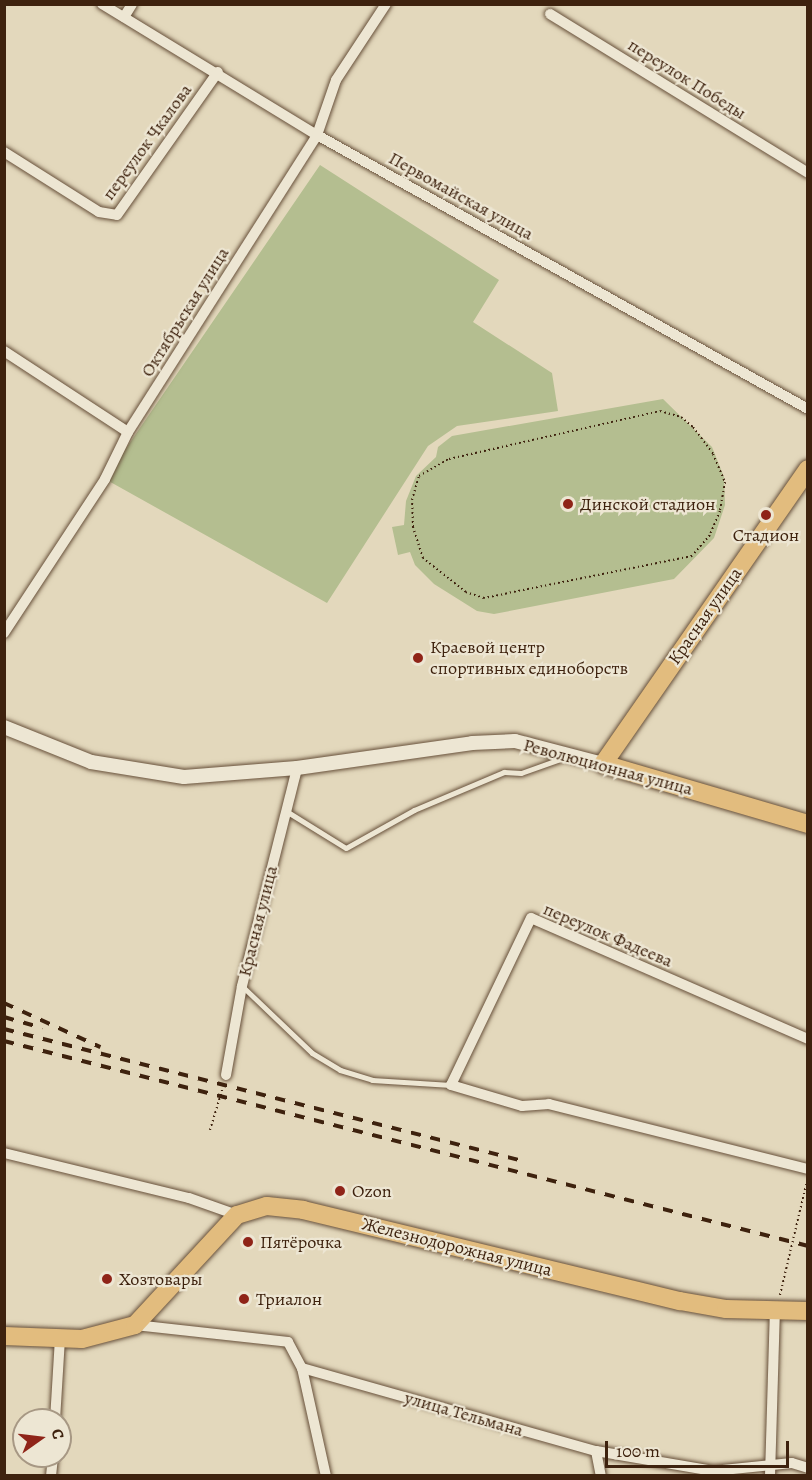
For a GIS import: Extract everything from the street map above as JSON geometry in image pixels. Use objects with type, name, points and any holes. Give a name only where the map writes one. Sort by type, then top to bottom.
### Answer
[{"type":"main road","name":"Красная улица","points":[[603,764],[807,469]]},
{"type":"main road","name":"Революционная улица","points":[[603,764],[807,824]]},
{"type":"main road","name":"Железнодорожная улица","points":[[237,1215],[267,1206],[303,1210],[680,1301],[775,1312],[807,1311]]},
{"type":"main road","points":[[4,1336],[60,1339],[108,1335],[135,1324],[237,1215]]},
{"type":"street","name":"Первомайская улица","points":[[102,4],[218,72],[317,135],[807,409]]},
{"type":"street","points":[[124,17],[132,4]]},
{"type":"street","name":"Октябрьская улица","points":[[4,633],[105,479],[128,432],[317,135],[336,80],[386,4]]},
{"type":"street","name":"переулок Победы","points":[[550,14],[807,173]]},
{"type":"street","name":"переулок Чкалова","points":[[4,152],[99,212],[117,215],[218,72]]},
{"type":"street","points":[[4,351],[128,432]]},
{"type":"street","name":"Революционная улица","points":[[4,728],[91,762],[133,771],[184,777],[297,768],[515,741],[603,764]]},
{"type":"street","name":"Красная улица","points":[[226,1075],[242,986],[297,768]]},
{"type":"street","name":"переулок Фадеева","points":[[451,1085],[531,918],[807,1039]]},
{"type":"street","points":[[451,1085],[522,1106],[549,1104],[807,1169]]},
{"type":"street","points":[[4,1153],[189,1198],[237,1215]]},
{"type":"street","points":[[770,1471],[775,1312]]},
{"type":"street","points":[[135,1324],[288,1342],[302,1368],[326,1476]]},
{"type":"street","points":[[56,1408],[60,1339]]},
{"type":"street","name":"улица Тельмана","points":[[302,1368],[596,1451],[713,1471],[770,1471],[792,1463],[807,1468]]},
{"type":"street","points":[[596,1451],[601,1476]]},
{"type":"lane","points":[[286,811],[346,848],[414,810],[504,772],[521,773],[572,755]]},
{"type":"lane","points":[[242,986],[312,1053],[340,1070],[372,1080],[451,1085]]},
{"type":"path","points":[[660,411],[681,417],[693,427],[713,454],[725,482],[720,511],[710,535],[692,556],[484,598],[466,592],[423,558],[413,527],[412,500],[419,476],[449,459],[660,411]]},
{"type":"path","points":[[210,1130],[226,1075]]},
{"type":"path","points":[[775,1312],[807,1178]]},
{"type":"green space","points":[[320,165],[499,280],[473,322],[552,373],[558,411],[457,426],[428,446],[327,603],[105,479]]},
{"type":"green space","points":[[663,399],[712,447],[724,477],[725,505],[714,538],[674,579],[494,614],[477,611],[434,584],[415,565],[410,552],[398,555],[392,527],[404,525],[406,501],[416,476],[436,457],[438,447],[452,436]]},
{"type":"railway","points":[[4,1003],[100,1047]]},
{"type":"railway","points":[[4,1017],[42,1028]]},
{"type":"railway","points":[[4,1029],[519,1160]]},
{"type":"railway","points":[[4,1041],[808,1246]]},
{"type":"place","name":"Динской стадион","points":[[568,504]]},
{"type":"place","name":"Стадион","points":[[766,515]]},
{"type":"place","name":"Краевой центр спортивных единоборств","points":[[418,658]]},
{"type":"place","name":"Ozon","points":[[340,1191]]},
{"type":"place","name":"Пятёрочка","points":[[248,1242]]},
{"type":"place","name":"Хозтовары","points":[[107,1279]]},
{"type":"place","name":"Триалон","points":[[244,1299]]}]
